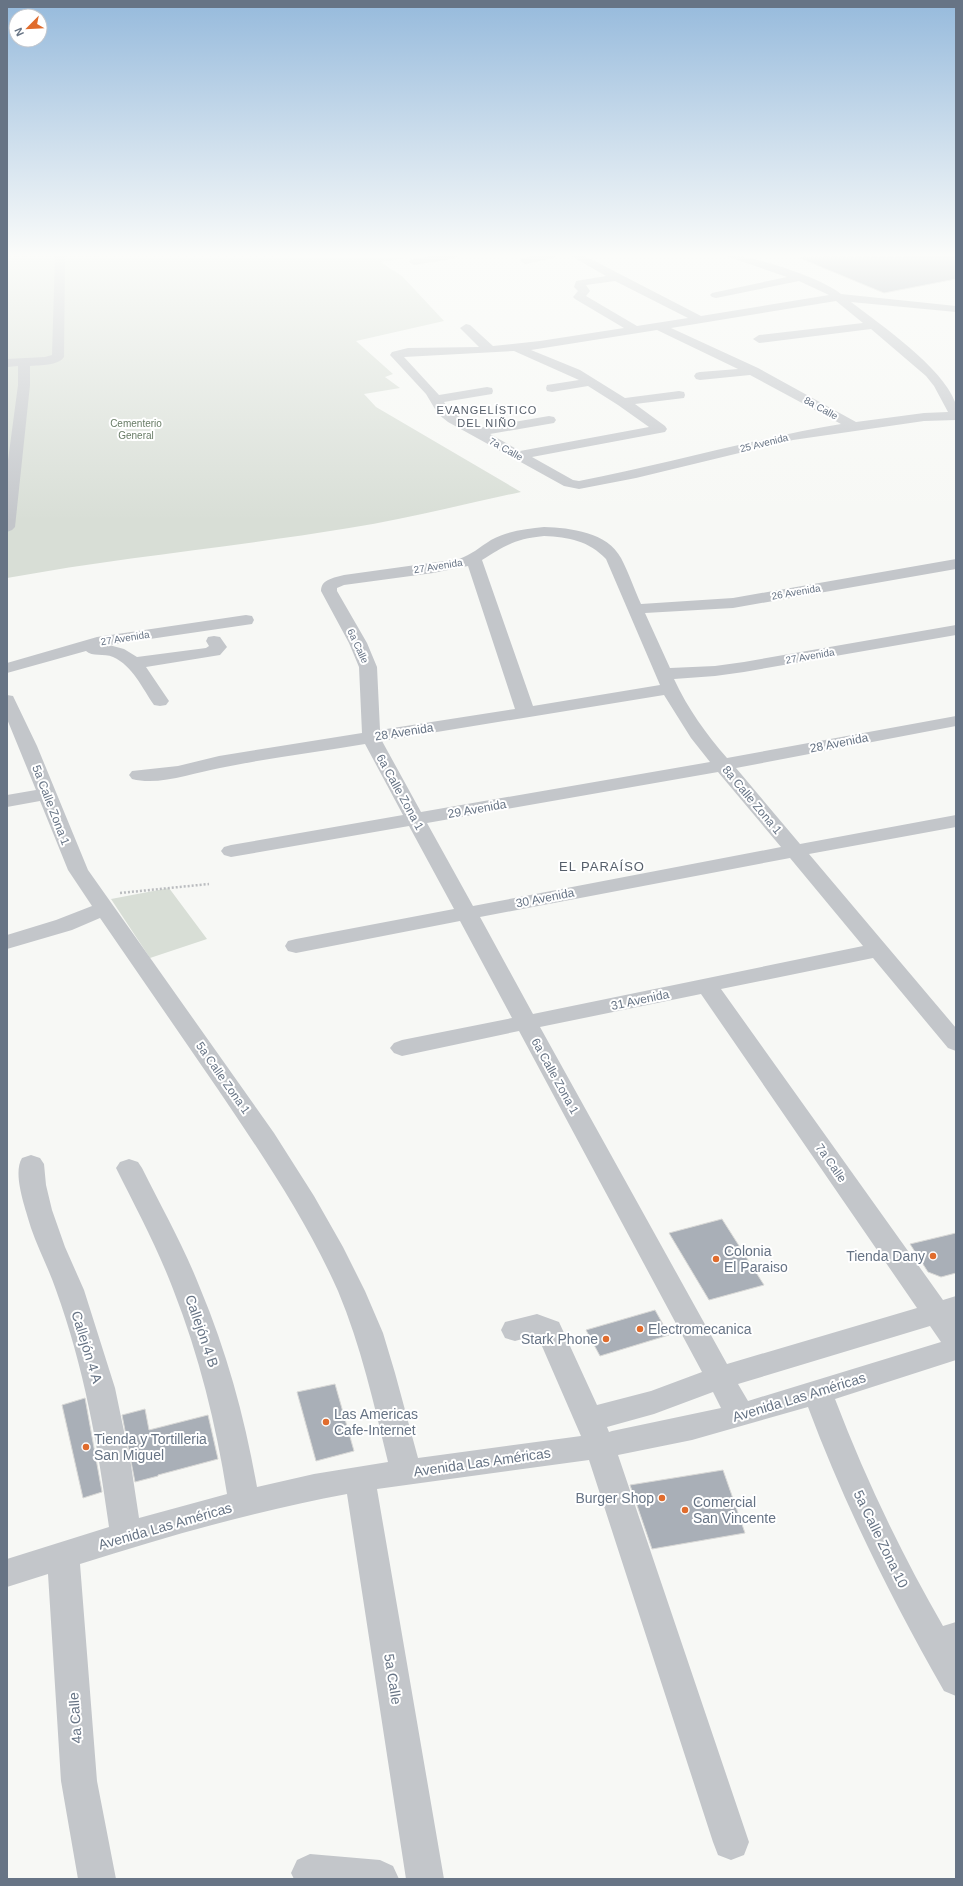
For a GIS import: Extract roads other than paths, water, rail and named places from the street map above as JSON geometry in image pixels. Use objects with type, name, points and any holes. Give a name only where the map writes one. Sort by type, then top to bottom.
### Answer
[{"type":"street","points":[[7,364],[52,360],[58,355],[58,344]]},
{"type":"street","points":[[483,344],[490,350],[543,344]]},
{"type":"street","name":"8a Calle","points":[[701,344],[754,371],[854,426]]},
{"type":"street","points":[[896,344],[930,373],[940,385],[956,415]]},
{"type":"street","points":[[516,348],[568,368],[623,402],[660,428],[518,455]]},
{"type":"street","name":"7a Calle","points":[[490,350],[396,355],[436,400],[443,411],[476,432],[574,485]]},
{"type":"street","points":[[7,527],[24,385],[24,362]]},
{"type":"street","points":[[700,376],[754,371]]},
{"type":"street","points":[[552,388],[590,382]]},
{"type":"street","points":[[436,400],[487,391]]},
{"type":"street","points":[[623,402],[679,395]]},
{"type":"street","name":"25 Avenida","points":[[574,485],[636,474],[784,438],[854,426],[924,417],[956,415]]},
{"type":"street","points":[[476,432],[549,420]]},
{"type":"street","name":"27 Avenida","points":[[332,584],[344,580],[440,567],[474,560],[497,543],[510,537],[543,533],[573,534],[586,537]]},
{"type":"street","name":"8a Calle Zona 1","points":[[586,537],[603,546],[609,552],[666,681],[681,710],[700,738],[956,1043]]},
{"type":"street","points":[[474,560],[526,713]]},
{"type":"street","name":"26 Avenida","points":[[634,609],[733,603],[956,564]]},
{"type":"street","name":"6a Calle","points":[[332,584],[329,591],[358,643],[368,667],[371,738]]},
{"type":"street","name":"27 Avenida","points":[[7,668],[108,640],[246,620]]},
{"type":"street","name":"27 Avenida","points":[[666,681],[715,671],[956,630]]},
{"type":"street","points":[[134,663],[164,660],[214,651],[218,647],[214,641]]},
{"type":"street","points":[[76,650],[111,650],[122,652],[134,663],[160,701]]},
{"type":"street","name":"28 Avenida","points":[[138,775],[178,772],[219,762],[526,713],[666,681]]},
{"type":"street","name":"5a Calle Zona 1","points":[[7,700],[22,730],[69,852],[100,903],[265,1139],[290,1178],[344,1275],[362,1315],[376,1357],[406,1472]]},
{"type":"street","name":"28 Avenida","points":[[723,765],[956,721]]},
{"type":"street","name":"6a Calle Zona 1","points":[[371,738],[740,1415]]},
{"type":"street","name":"29 Avenida","points":[[231,851],[723,765]]},
{"type":"street","points":[[7,801],[47,794]]},
{"type":"street","name":"30 Avenida","points":[[296,946],[795,850],[956,821]]},
{"type":"street","points":[[7,942],[64,925],[100,903]]},
{"type":"street","name":"31 Avenida","points":[[402,1048],[526,1024],[878,950]]},
{"type":"street","name":"7a Calle","points":[[706,986],[946,1310],[956,1340]]},
{"type":"street","name":"Callejón 4 A","points":[[31,1164],[33,1185],[39,1210],[51,1247],[70,1290],[100,1388],[116,1465],[126,1536]]},
{"type":"street","name":"Callejón 4 B","points":[[129,1168],[187,1288],[207,1345],[222,1390],[234,1443],[244,1504]]},
{"type":"street","points":[[595,1433],[654,1402],[720,1378],[946,1310]]},
{"type":"street","points":[[515,1330],[536,1325],[544,1325],[549,1330],[595,1433],[731,1842]]},
{"type":"street","name":"Avenida Las Américas","points":[[7,1573],[126,1536],[244,1504],[314,1487],[406,1472],[595,1433],[658,1435],[740,1415],[956,1349]]},
{"type":"street","name":"5a Calle Zona 10","points":[[817,1392],[836,1443],[874,1528],[945,1640],[956,1680]]},
{"type":"street","name":"5a Calle","points":[[360,1479],[425,1879]]},
{"type":"street","name":"4a Calle","points":[[63,1555],[80,1781],[96,1879]]},
{"type":"street","points":[[310,1873],[380,1879]]},
{"type":"place","name":"Tienda Dany","points":[[933,1256]]},
{"type":"place","name":"Colonia El Paraiso","points":[[716,1259]]},
{"type":"place","name":"Electromecanica","points":[[640,1329]]},
{"type":"place","name":"Stark Phone","points":[[606,1339]]},
{"type":"place","name":"Las Americas Cafe-Internet","points":[[326,1422]]},
{"type":"place","name":"Tienda y Tortilleria San Miguel","points":[[86,1447]]},
{"type":"place","name":"Burger Shop","points":[[662,1498]]},
{"type":"place","name":"Comercial San Vincente","points":[[685,1510]]},
{"type":"district","name":"EVANGELÍSTICO DEL NIÑO","points":[[487,416]]},
{"type":"district","name":"EL PARAÍSO","points":[[602,866]]},
{"type":"park label","name":"Cementerio General","points":[[136,428]]}]
